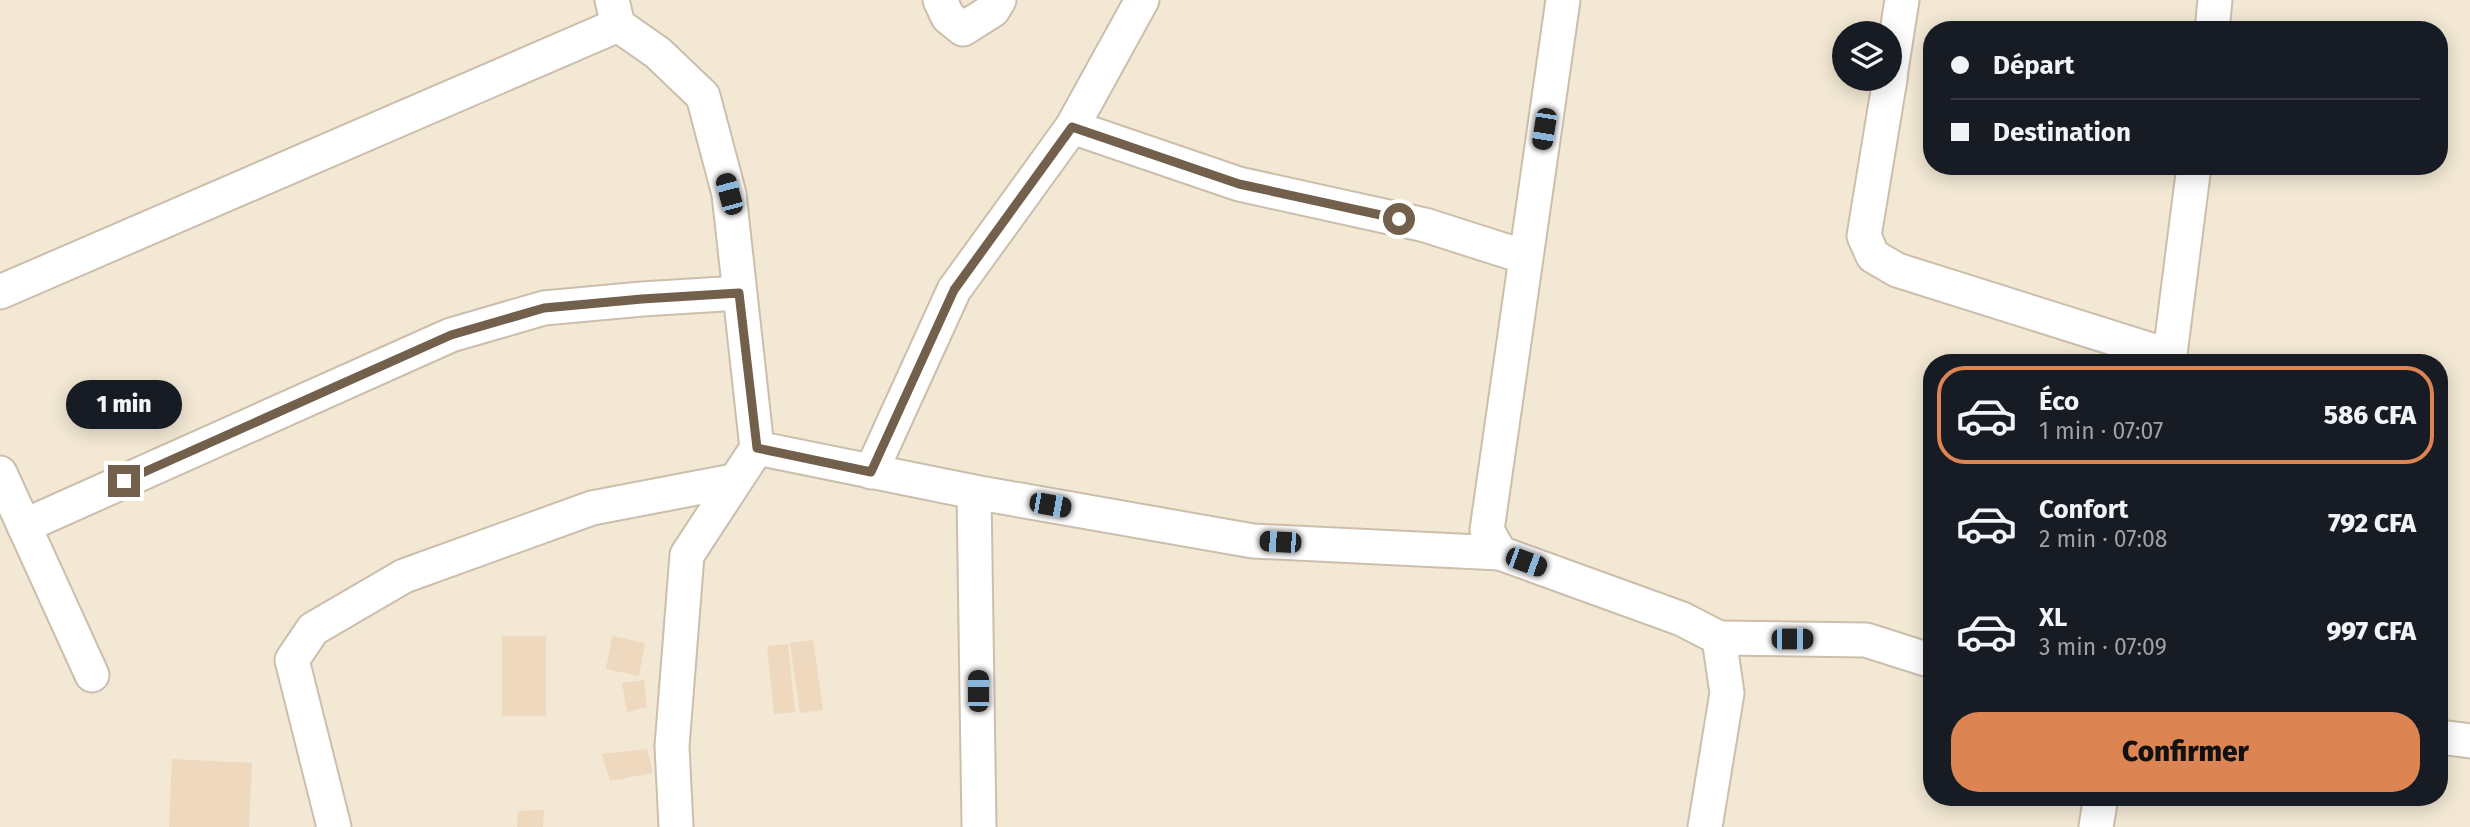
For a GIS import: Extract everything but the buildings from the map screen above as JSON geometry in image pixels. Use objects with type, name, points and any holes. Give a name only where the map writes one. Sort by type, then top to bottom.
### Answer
[{"type":"street","points":[[940,0],[948,17],[963,29],[993,10],[999,0]]},
{"type":"street","points":[[871,472],[954,290],[1072,127],[1142,0]]},
{"type":"street","points":[[1500,553],[1487,530],[1563,0]]},
{"type":"street","points":[[1899,21],[1902,0]]},
{"type":"street","points":[[2213,21],[2215,0]]},
{"type":"street","points":[[0,292],[615,13],[703,96],[729,194],[757,448],[687,555],[672,746],[676,827]]},
{"type":"street","points":[[1888,91],[1864,236],[1873,256],[1896,270],[2154,354]]},
{"type":"street","points":[[1072,127],[1239,184],[1425,225],[1525,257]]},
{"type":"street","points":[[2170,354],[2193,175]]},
{"type":"street","points":[[24,526],[451,335],[544,308],[739,293]]},
{"type":"street","points":[[757,448],[974,492],[1253,541],[1500,553],[1682,619],[1719,638],[1866,640],[1923,658]]},
{"type":"street","points":[[0,473],[92,675]]},
{"type":"street","points":[[334,827],[292,660],[313,629],[404,576],[592,508],[733,481]]},
{"type":"street","points":[[974,492],[979,827]]},
{"type":"street","points":[[1705,827],[1727,693],[1719,638]]},
{"type":"street","points":[[2448,738],[2470,741]]},
{"type":"street","points":[[2096,827],[2099,806]]},
{"type":"shaded area","points":[[0,0],[2470,0],[2470,827],[0,827]]},
{"type":"route","points":[[124,481],[451,335],[544,308],[739,293],[757,448],[871,472],[954,290],[1072,127],[1239,184],[1399,219]]}]
